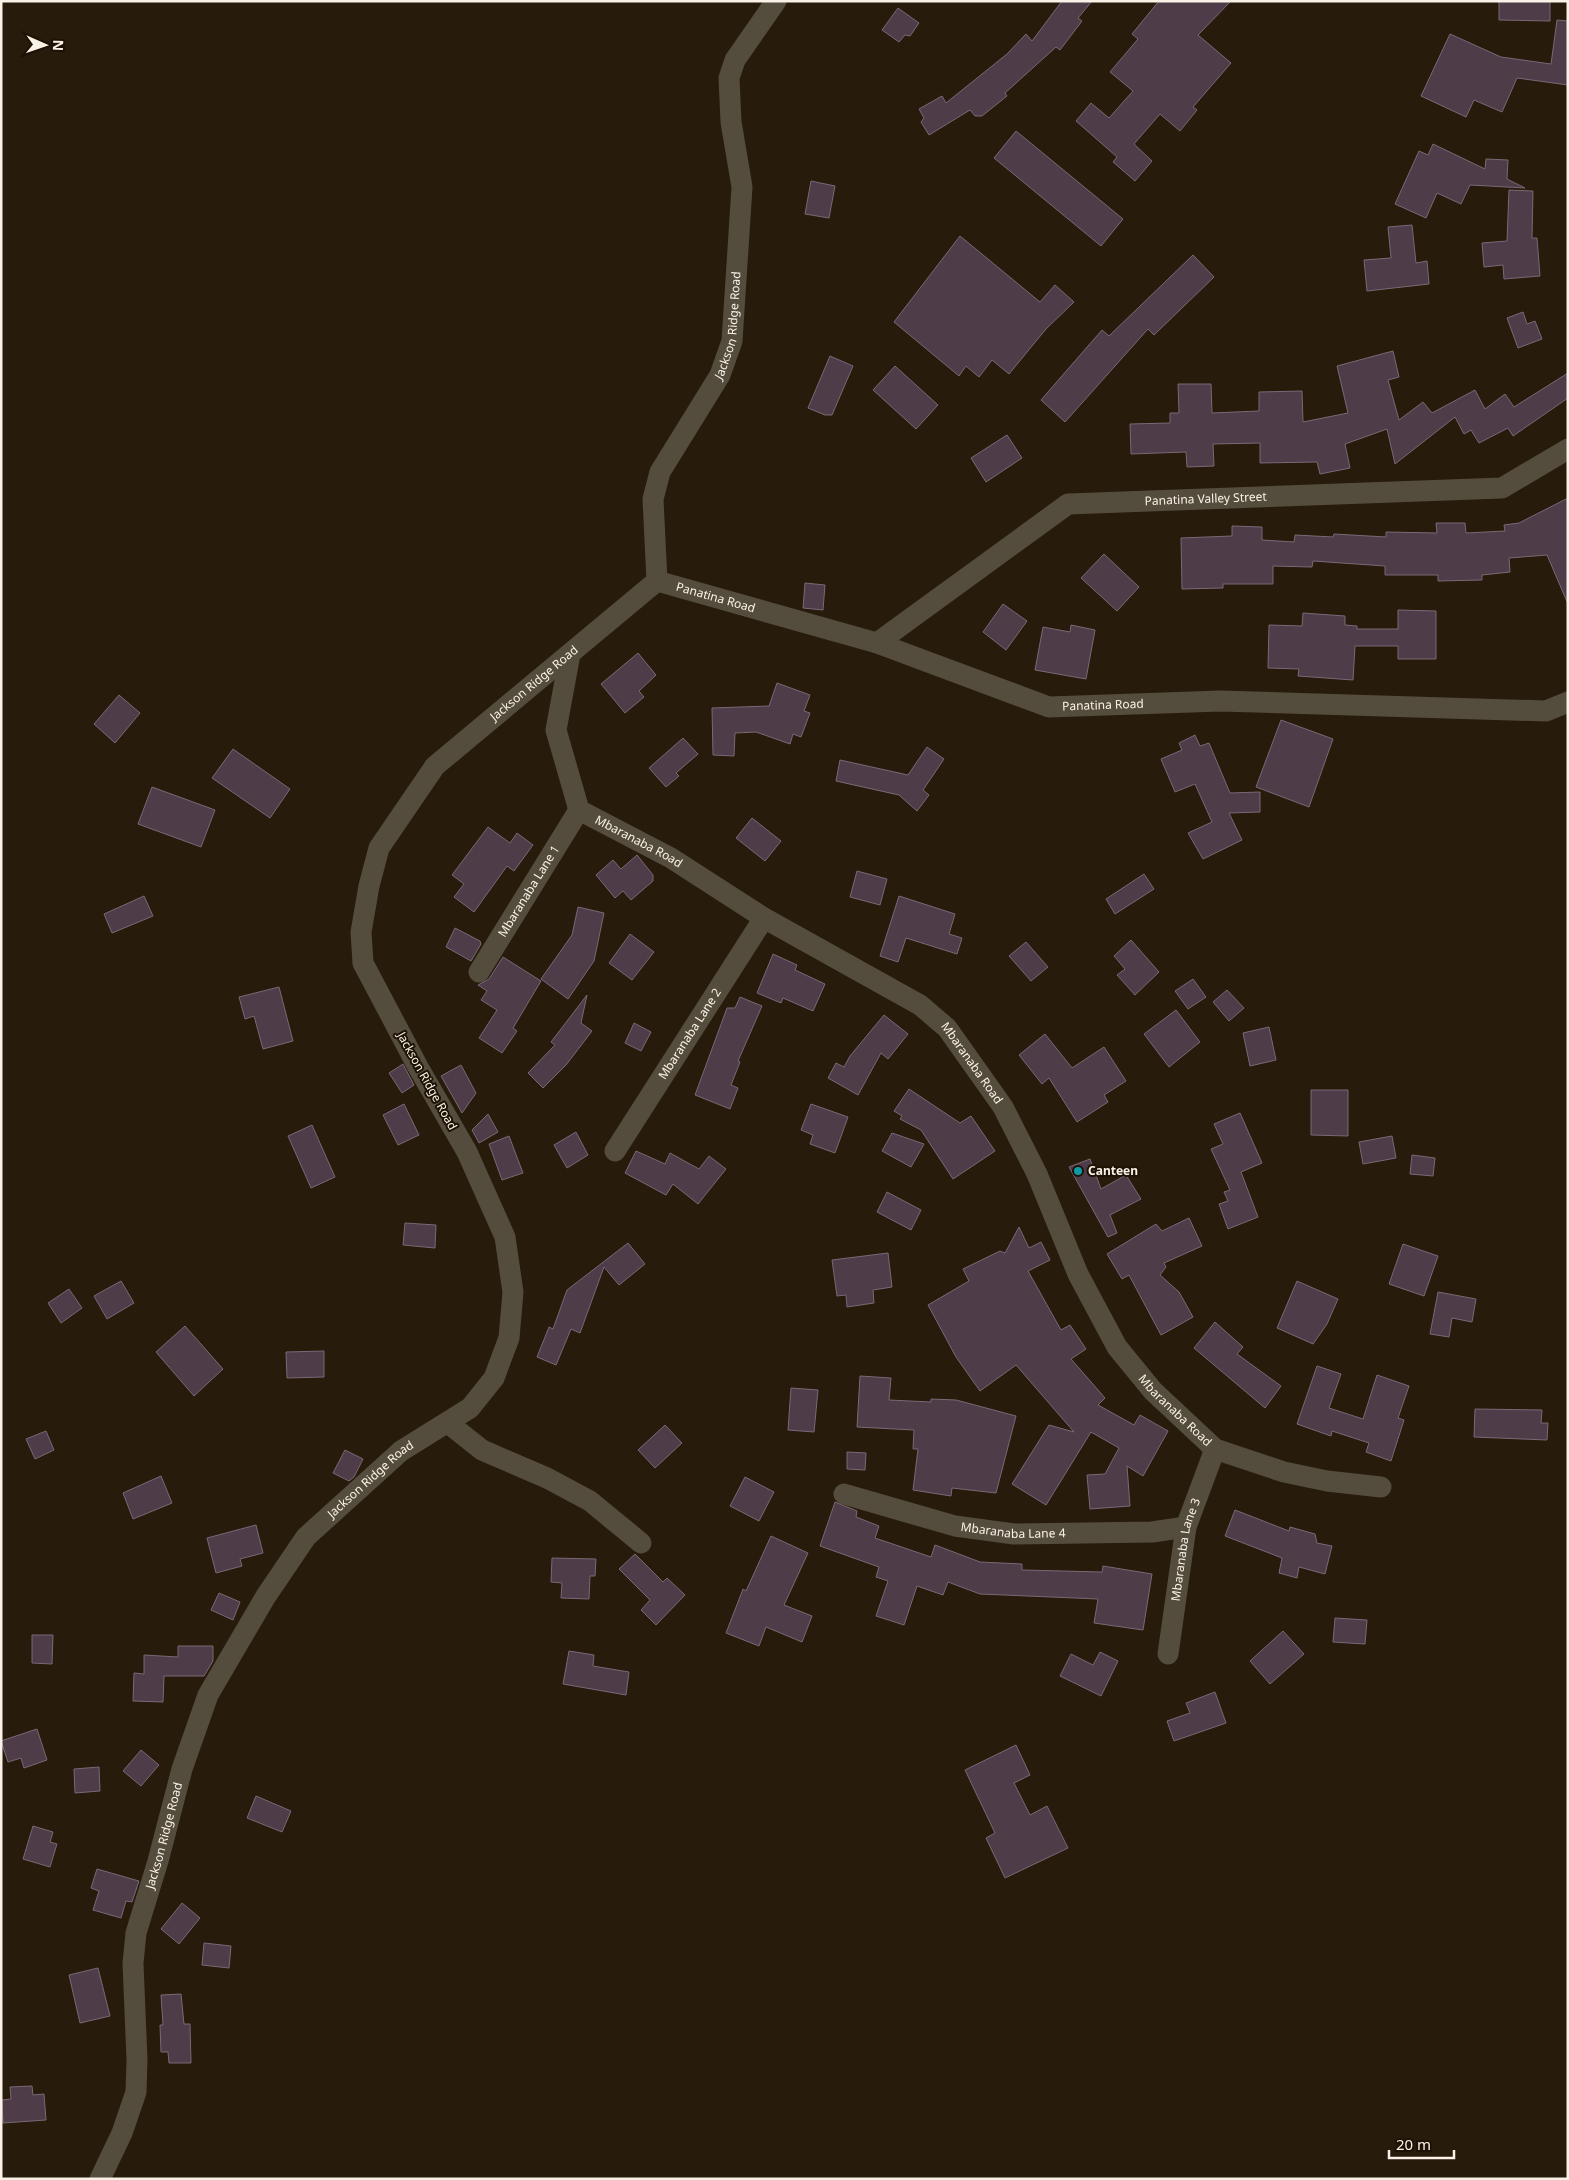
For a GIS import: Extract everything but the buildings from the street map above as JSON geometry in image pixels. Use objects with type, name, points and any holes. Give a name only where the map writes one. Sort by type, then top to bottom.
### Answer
[{"type":"street","name":"Jackson Ridge Road","points":[[100,2179],[122,2133],[136,2092],[137,2060],[133,1964],[136,1933],[158,1861],[182,1769],[208,1695],[266,1596],[306,1537],[401,1451],[470,1408],[494,1378],[509,1338],[513,1292],[506,1237],[468,1152],[418,1068],[363,963],[361,932],[369,886],[380,848],[435,766],[657,581],[653,499],[660,472],[720,375],[732,341],[742,188],[732,122],[729,78],[736,60],[776,1]]},
{"type":"street","name":"Panatina Valley Street","points":[[877,643],[1068,504],[1502,488],[1568,449]]},
{"type":"street","name":"Panatina Road","points":[[657,581],[877,643],[1049,707],[1220,701],[1546,711],[1568,702]]},
{"type":"street","name":"Mbaranaba Road","points":[[570,654],[556,730],[579,810],[671,858],[764,918],[920,1005],[947,1028],[1003,1107],[1037,1174],[1078,1274],[1117,1347],[1153,1391],[1216,1450],[1284,1472],[1327,1481],[1380,1487]]},
{"type":"street","name":"Mbaranaba Lane 1","points":[[479,972],[579,810]]},
{"type":"street","name":"Mbaranaba Lane 2","points":[[615,1151],[764,918]]},
{"type":"street","points":[[448,1423],[482,1450],[547,1478],[590,1502],[641,1543]]},
{"type":"street","name":"Mbaranaba Lane 3","points":[[1168,1654],[1186,1527],[1216,1450]]},
{"type":"street","name":"Mbaranaba Lane 4","points":[[844,1494],[955,1526],[1014,1534],[1152,1532],[1186,1527]]},
{"type":"place","name":"Canteen","points":[[1078,1171]]}]
